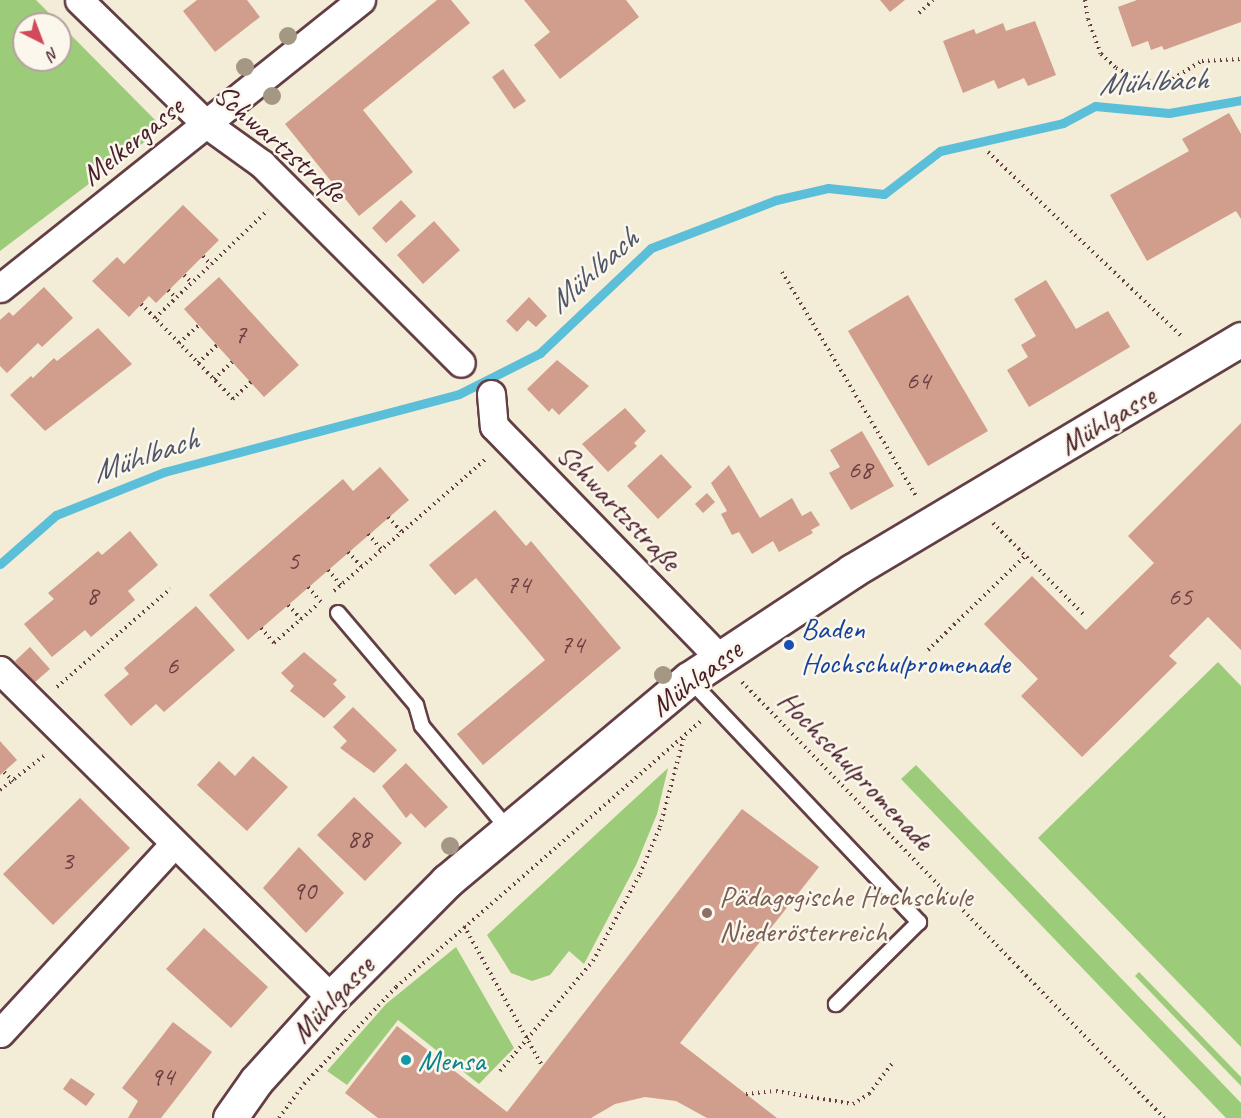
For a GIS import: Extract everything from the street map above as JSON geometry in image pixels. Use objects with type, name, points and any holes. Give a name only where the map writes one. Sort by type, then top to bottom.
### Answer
[{"type":"street","name":"Schwartzstraße","points":[[79,0],[205,123],[262,164],[461,363]]},
{"type":"street","name":"Melkergasse","points":[[0,288],[361,0]]},
{"type":"street","name":"Mühlgasse","points":[[230,1118],[256,1081],[331,998],[447,881],[689,679],[852,571],[933,525],[1241,339]]},
{"type":"street","name":"Schwartzstraße","points":[[491,393],[494,426],[719,657]]},
{"type":"street","points":[[0,670],[331,998]]},
{"type":"street","points":[[0,1033],[174,844]]},
{"type":"lane","points":[[338,613],[416,705],[422,726],[508,829]]},
{"type":"lane","points":[[689,679],[920,922],[836,1004]]},
{"type":"path","points":[[919,13],[933,0]]},
{"type":"path","points":[[1086,0],[1088,19],[1101,54],[1116,68],[1143,81],[1168,82],[1202,61],[1241,59]]},
{"type":"path","points":[[988,152],[1206,359]]},
{"type":"path","points":[[155,318],[288,190]]},
{"type":"path","points":[[203,256],[211,265]]},
{"type":"path","points":[[782,272],[933,525]]},
{"type":"path","points":[[184,275],[192,283]]},
{"type":"path","points":[[168,290],[176,298]]},
{"type":"path","points":[[141,304],[233,399],[251,382]]},
{"type":"path","points":[[179,343],[199,325]]},
{"type":"path","points":[[198,363],[217,345]]},
{"type":"path","points":[[214,379],[232,362]]},
{"type":"path","points":[[261,628],[274,643],[508,440]]},
{"type":"path","points":[[972,501],[1084,615]]},
{"type":"path","points":[[388,517],[402,532]]},
{"type":"path","points":[[368,534],[382,550]]},
{"type":"path","points":[[348,552],[362,567]]},
{"type":"path","points":[[927,650],[1025,556]]},
{"type":"path","points":[[328,570],[341,585]]},
{"type":"path","points":[[308,587],[321,602]]},
{"type":"path","points":[[36,705],[170,589]]},
{"type":"path","points":[[288,605],[301,619]]},
{"type":"path","name":"Hochschulpromenade","points":[[719,657],[1164,1118]]},
{"type":"path","points":[[500,1071],[592,961],[640,874],[660,827],[684,736]]},
{"type":"path","points":[[0,790],[67,738]]},
{"type":"path","points":[[4,772],[13,781]]},
{"type":"path","points":[[464,926],[541,1064]]},
{"type":"path","points":[[746,1094],[776,1091],[853,1104],[869,1094],[894,1062]]},
{"type":"green space","points":[[0,0],[36,0],[48,12],[12,12],[12,72],[72,72],[72,36],[163,128],[0,251]]},
{"type":"green space","points":[[1218,662],[1241,686],[1241,1047],[1038,838]]},
{"type":"green space","points":[[916,765],[1241,1103],[1241,1118],[1226,1118],[901,779]]},
{"type":"green space","points":[[668,768],[657,814],[636,865],[584,964],[569,951],[550,975],[532,981],[511,973],[487,935]]},
{"type":"green space","points":[[456,947],[514,1048],[479,1084],[398,1020],[347,1085],[327,1071],[386,1004]]},
{"type":"green space","points":[[1139,972],[1241,1077],[1241,1086],[1135,976]]},
{"type":"building","points":[[197,0],[247,0],[260,17],[215,52],[183,11]]},
{"type":"building","points":[[437,0],[451,0],[470,23],[363,110],[413,172],[359,216],[285,124]]},
{"type":"building","points":[[524,0],[626,0],[639,17],[560,79],[534,45],[550,32]]},
{"type":"building","points":[[880,0],[905,0],[890,12]]},
{"type":"building","points":[[1137,0],[1241,0],[1241,22],[1164,50],[1162,46],[1151,50],[1148,41],[1132,47],[1118,7]]},
{"type":"building","points":[[1035,21],[1056,75],[1028,86],[1024,78],[998,89],[994,80],[963,93],[943,41],[974,29],[976,34],[1003,23],[1006,31]]},
{"type":"building","points":[[503,69],[526,101],[514,109],[492,77]]},
{"type":"building","points":[[1229,113],[1241,134],[1241,219],[1236,211],[1147,261],[1110,195],[1189,151],[1182,139]]},
{"type":"building","points":[[401,200],[416,216],[386,243],[372,228]]},
{"type":"building","points":[[183,205],[219,240],[156,303],[149,296],[129,317],[92,281],[117,257],[124,264]]},
{"type":"building","points":[[434,221],[460,250],[423,284],[397,255]]},
{"type":"building","points":[[219,277],[299,365],[264,397],[184,309]]},
{"type":"building","points":[[1046,280],[1076,329],[1108,311],[1130,347],[1029,407],[1007,370],[1028,357],[1021,345],[1036,336],[1014,299]]},
{"type":"building","points":[[44,287],[73,318],[42,347],[38,343],[7,373],[0,366],[0,320],[9,312],[13,316]]},
{"type":"building","points":[[908,295],[988,431],[928,466],[848,331]]},
{"type":"building","points":[[529,297],[547,316],[536,327],[528,320],[517,332],[506,321]]},
{"type":"building","points":[[98,328],[132,364],[45,431],[10,395],[54,358],[57,361]]},
{"type":"building","points":[[557,360],[589,386],[559,415],[552,408],[549,412],[527,389]]},
{"type":"building","points":[[625,408],[646,431],[634,443],[637,446],[608,472],[582,444]]},
{"type":"building","points":[[1241,423],[1241,650],[1208,617],[1169,656],[1177,663],[1082,757],[1021,696],[1038,679],[984,624],[1032,576],[1086,630],[1154,563],[1128,536]]},
{"type":"building","points":[[862,431],[894,486],[851,510],[829,473],[840,467],[830,450]]},
{"type":"building","points":[[661,454],[692,487],[658,519],[627,486]]},
{"type":"building","points":[[729,465],[760,518],[792,498],[802,516],[811,511],[820,525],[811,530],[813,533],[779,552],[773,541],[752,554],[739,532],[732,535],[721,514],[727,511],[711,483]]},
{"type":"building","points":[[380,467],[409,500],[248,640],[209,595],[343,479],[353,491]]},
{"type":"building","points":[[707,493],[715,502],[703,513],[695,504]]},
{"type":"building","points":[[495,510],[526,546],[531,541],[621,648],[483,765],[457,734],[545,660],[476,578],[455,595],[429,565]]},
{"type":"building","points":[[130,531],[158,565],[128,591],[135,600],[91,637],[85,630],[52,657],[24,624],[54,599],[48,593],[98,551],[102,555]]},
{"type":"building","points":[[196,606],[235,650],[164,712],[156,704],[131,726],[104,695],[129,674],[124,668]]},
{"type":"building","points":[[30,647],[50,669],[34,683],[15,661]]},
{"type":"building","points":[[304,652],[337,680],[333,684],[346,697],[324,718],[290,691],[294,686],[281,673]]},
{"type":"building","points":[[353,707],[397,750],[374,773],[340,748],[347,741],[333,727]]},
{"type":"building","points":[[0,741],[17,760],[0,775]]},
{"type":"building","points":[[253,756],[288,787],[247,831],[197,785],[219,761],[235,776]]},
{"type":"building","points":[[406,763],[448,807],[425,828],[411,813],[406,818],[382,786]]},
{"type":"building","points":[[354,797],[402,843],[365,881],[317,835]]},
{"type":"building","points":[[80,798],[130,848],[53,925],[3,874]]},
{"type":"building","points":[[742,809],[819,867],[680,1043],[777,1118],[707,1118],[676,1101],[645,1097],[615,1104],[591,1118],[378,1118],[345,1093],[397,1026],[507,1112]]},
{"type":"building","points":[[299,847],[344,893],[306,933],[263,888]]},
{"type":"building","points":[[204,928],[268,987],[231,1028],[166,969]]},
{"type":"building","points":[[173,1022],[212,1052],[161,1118],[128,1118],[138,1101],[122,1088]]},
{"type":"building","points":[[71,1078],[95,1094],[86,1106],[63,1089]]},
{"type":"waterway","name":"Mühlbach","points":[[0,564],[56,515],[164,472],[459,394],[540,353],[651,248],[776,200],[828,188],[884,194],[940,151],[1063,123],[1095,106],[1169,113],[1241,100]]},
{"type":"place","name":"Baden Hochschulpromenade","points":[[789,645]]},
{"type":"place","name":"Pädagogische Hochschule Niederösterreich","points":[[707,913]]},
{"type":"place","name":"Mensa","points":[[406,1060]]}]
